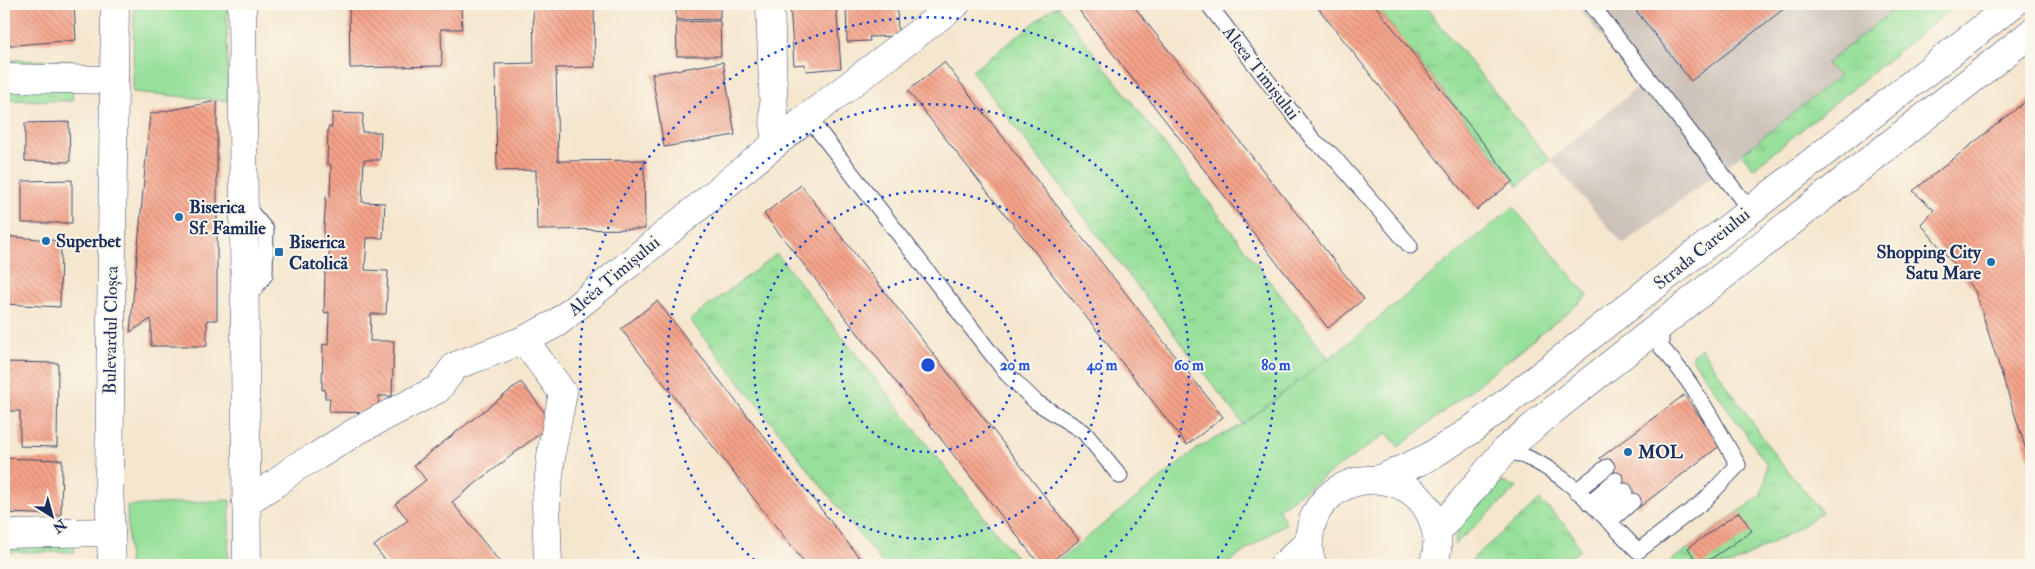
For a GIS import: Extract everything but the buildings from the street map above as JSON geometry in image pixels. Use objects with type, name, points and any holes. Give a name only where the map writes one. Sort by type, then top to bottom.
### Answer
[{"type":"main road","name":"Bulevardul Cloșca","points":[[112,565],[109,473],[115,4]]},
{"type":"main road","points":[[242,4],[247,565]]},
{"type":"main road","points":[[770,4],[775,143]]},
{"type":"main road","name":"Aleea Timișului","points":[[246,502],[276,483],[296,467],[360,429],[438,389],[455,366],[524,340],[557,323],[775,143],[956,4]]},
{"type":"main road","name":"Strada Careiului","points":[[1380,479],[1427,458],[1470,431],[2013,4]]},
{"type":"main road","name":"Strada Careiului","points":[[1436,532],[1505,450],[1563,402],[2031,33]]},
{"type":"main road","points":[[4,78],[114,80]]},
{"type":"main road","points":[[524,340],[563,393],[552,448],[546,503],[548,565]]},
{"type":"main road","points":[[1284,565],[1311,554],[1312,521],[1323,502],[1339,488],[1359,480],[1380,479],[1400,484],[1417,496],[1430,512],[1436,532],[1435,564]]},
{"type":"main road","points":[[4,534],[111,532]]},
{"type":"lane","name":"Aleea Timișului","points":[[1208,4],[1314,142],[1332,155],[1410,246]]},
{"type":"lane","points":[[1591,4],[1750,210]]},
{"type":"lane","points":[[808,117],[1006,374],[1036,402],[1084,432],[1120,476]]},
{"type":"lane","points":[[1505,450],[1522,454],[1553,470],[1638,551],[1704,501],[1738,465],[1701,400],[1674,361],[1661,347],[1661,326]]},
{"type":"lane","points":[[1576,491],[1607,467]]},
{"type":"lane","points":[[1599,512],[1625,491],[1599,512]]},
{"type":"shaded area","points":[[1576,4],[1901,4],[1827,64],[1839,75],[1742,154],[1623,244],[1550,160],[1639,86]]},
{"type":"green space","points":[[134,4],[227,4],[228,101],[133,92]]},
{"type":"green space","points":[[1374,4],[1423,4],[1550,160],[1518,186]]},
{"type":"green space","points":[[1901,4],[1957,4],[1753,169],[1742,154],[1839,76],[1826,64]]},
{"type":"green space","points":[[1057,5],[1329,358],[1243,424],[972,71]]},
{"type":"green space","points":[[4,60],[75,61],[74,76],[4,75]]},
{"type":"green space","points":[[4,85],[73,87],[72,101],[4,100]]},
{"type":"green space","points":[[1513,207],[1588,296],[1399,447],[1387,433],[1278,509],[1286,523],[1224,565],[1053,565],[1201,446],[1243,424],[1346,345]]},
{"type":"green space","points":[[777,254],[1022,565],[884,565],[690,320]]},
{"type":"green space","points":[[1701,348],[1777,458],[1822,512],[1792,532],[1730,565],[1665,565],[1760,496],[1765,482],[1767,464],[1691,357]]},
{"type":"green space","points":[[1502,482],[1518,487],[1454,545],[1460,521]]},
{"type":"green space","points":[[230,500],[228,565],[129,565],[127,506]]},
{"type":"green space","points":[[1540,500],[1569,529],[1580,550],[1561,565],[1472,565],[1474,557]]},
{"type":"green space","points":[[4,544],[74,544],[75,552],[4,552]]},
{"type":"place","name":"Biserica Sf. Familie","points":[[179,217]]},
{"type":"place","name":"Superbet","points":[[46,241]]},
{"type":"place","name":"Biserica Catolică","points":[[279,252]]},
{"type":"place","name":"Shopping City Satu Mare","points":[[1991,262]]},
{"type":"place","name":"MOL","points":[[1628,452]]}]
